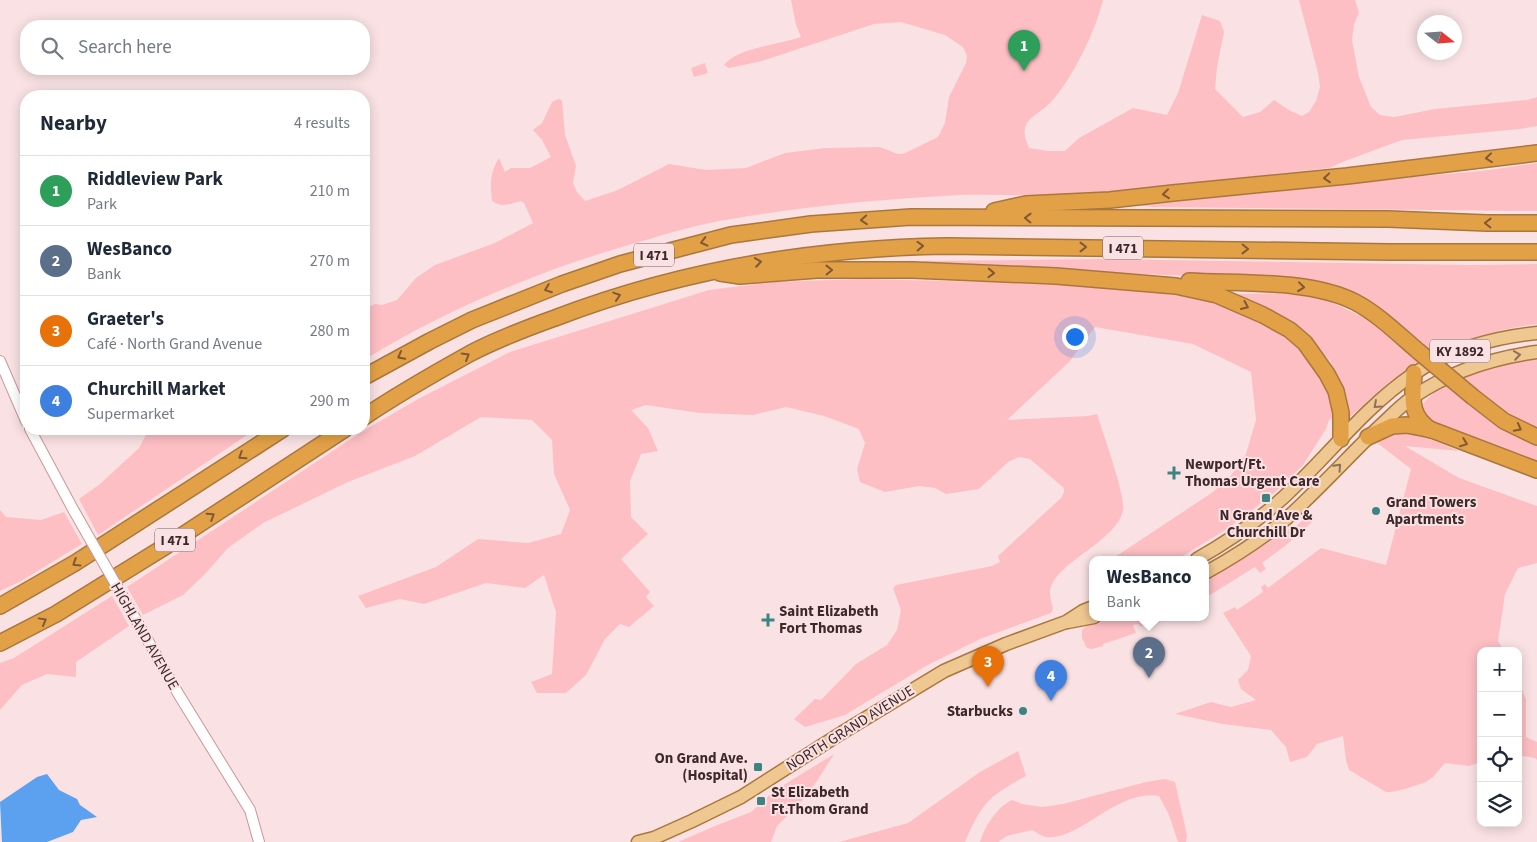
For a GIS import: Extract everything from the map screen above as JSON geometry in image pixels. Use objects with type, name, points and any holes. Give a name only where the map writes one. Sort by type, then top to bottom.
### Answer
[{"type":"highway","points":[[966,217],[1026,204],[1110,200],[1347,176],[1537,153]]},
{"type":"highway","name":"I 471","points":[[370,374],[430,340],[472,320],[562,284],[634,260],[731,235],[811,224],[911,217],[1388,219],[1486,223],[1537,222]]},
{"type":"highway","name":"I 471","points":[[370,413],[472,353],[522,330],[623,294],[736,266],[812,254],[923,246],[1537,252]]},
{"type":"highway","points":[[711,272],[740,276],[817,270],[912,270],[1056,276],[1176,286],[1217,295],[1263,314],[1290,330],[1305,343],[1327,374],[1336,392],[1341,413],[1341,439]]},
{"type":"highway","points":[[1130,282],[1174,280],[1279,285],[1306,287],[1330,292],[1368,309],[1504,421],[1537,437]]},
{"type":"highway","points":[[1414,373],[1413,406],[1423,425],[1537,470]]},
{"type":"highway","points":[[1368,437],[1399,425],[1432,430]]},
{"type":"highway","name":"I 471","points":[[0,606],[75,564],[273,435]]},
{"type":"highway","name":"I 471","points":[[0,643],[56,614],[166,546],[337,435]]},
{"type":"main road","name":"KY 1892","points":[[1202,556],[1259,518],[1286,495],[1374,407],[1414,373],[1448,356],[1485,342],[1537,333]]},
{"type":"main road","name":"KY 1892","points":[[1209,571],[1246,549],[1286,518],[1392,414],[1413,397],[1442,380],[1479,364],[1537,352]]},
{"type":"main road","name":"NORTH GRAND AVENUE","points":[[1066,622],[1089,609]]},
{"type":"main road","name":"NORTH GRAND AVENUE","points":[[638,842],[654,838],[741,797],[834,737],[944,671],[991,650],[1066,622],[1089,618]]},
{"type":"street","points":[[0,361],[20,407]]},
{"type":"street","name":"HIGHLAND AVENUE","points":[[33,435],[135,618],[250,810],[259,842]]},
{"type":"shaded area","points":[[791,0],[1103,0],[1095,26],[1075,68],[1050,103],[1032,117],[1026,126],[1025,133],[1029,148],[1065,151],[1079,138],[1133,108],[1167,115],[1178,93],[1202,15],[1220,21],[1224,32],[1215,89],[1243,117],[1260,112],[1274,100],[1302,116],[1309,112],[1316,101],[1320,87],[1299,0],[1355,0],[1359,13],[1354,24],[1352,40],[1359,77],[1371,107],[1380,115],[1394,117],[1435,109],[1527,100],[1537,97],[1537,126],[1402,140],[1329,168],[1155,188],[1039,195],[960,195],[874,201],[788,210],[719,221],[673,232],[532,277],[429,323],[370,356],[370,306],[382,305],[397,300],[416,278],[435,265],[495,243],[533,223],[524,203],[521,201],[503,205],[492,201],[492,174],[499,158],[505,172],[511,168],[530,168],[551,157],[542,140],[533,130],[542,123],[552,102],[558,99],[562,100],[565,135],[576,166],[573,183],[577,192],[585,201],[618,190],[669,164],[706,170],[746,168],[785,153],[825,148],[880,147],[903,154],[938,137],[945,123],[949,97],[966,63],[967,56],[963,47],[945,35],[901,22],[874,24],[762,61],[729,68],[724,65],[730,59],[749,50],[801,37],[796,25]]},
{"type":"shaded area","points":[[705,63],[708,73],[694,77],[691,68]]},
{"type":"shaded area","points":[[1537,163],[1537,211],[1152,207],[1130,204],[1482,171]]},
{"type":"shaded area","points":[[1096,259],[1470,265],[1537,264],[1537,324],[1483,335],[1431,354],[1387,313],[1362,297],[1325,284],[1295,280],[959,267],[918,261]]},
{"type":"shaded area","points":[[862,279],[1029,283],[1148,289],[1199,296],[1225,305],[1274,327],[1295,343],[1323,376],[1337,414],[1329,420],[1326,429],[1303,465],[1273,494],[1230,527],[1183,556],[1117,556],[1213,492],[1230,477],[1246,454],[1256,420],[1251,372],[1193,344],[1095,327],[1069,362],[1007,420],[1097,414],[1121,491],[1123,510],[1118,522],[1109,533],[1060,573],[1053,583],[1050,594],[1053,609],[1051,613],[980,639],[926,666],[845,715],[805,727],[794,719],[815,699],[821,700],[856,664],[887,645],[897,630],[901,610],[893,588],[896,585],[992,566],[1000,562],[998,556],[1061,498],[1064,488],[1030,459],[1019,457],[1008,462],[979,489],[946,494],[935,488],[919,486],[885,492],[860,482],[857,469],[865,443],[859,429],[824,416],[786,407],[753,415],[700,413],[646,405],[631,410],[648,428],[658,451],[641,454],[630,481],[631,517],[648,534],[621,559],[650,592],[646,597],[654,606],[629,627],[620,624],[605,639],[586,675],[566,693],[537,693],[531,682],[552,674],[556,612],[544,575],[525,588],[486,583],[424,604],[400,599],[366,608],[358,596],[436,567],[478,539],[528,543],[561,534],[570,510],[554,474],[552,440],[532,420],[481,417],[415,456],[348,482],[263,523],[228,548],[183,595],[143,615],[127,587],[357,435],[370,435],[370,427],[418,399],[510,352],[709,290],[773,282]]},
{"type":"shaded area","points":[[1301,293],[1325,299],[1367,319],[1421,361],[1389,382],[1348,419],[1346,394],[1330,361],[1299,327],[1272,311],[1235,294]]},
{"type":"shaded area","points":[[1537,356],[1537,431],[1511,419],[1457,377],[1468,373]]},
{"type":"shaded area","points":[[1446,382],[1515,436],[1537,444],[1537,464],[1430,422],[1422,414],[1421,407]]},
{"type":"shaded area","points":[[1409,431],[1459,451],[1405,446],[1459,478],[1537,506],[1537,563],[1518,568],[1505,594],[1498,641],[1502,647],[1477,647],[1477,763],[1469,766],[1445,763],[1426,782],[1391,792],[1386,792],[1349,770],[1343,736],[1317,744],[1307,757],[1290,762],[1286,747],[1271,730],[1223,724],[1175,714],[1211,702],[1231,707],[1256,700],[1241,689],[1238,680],[1248,670],[1251,656],[1223,613],[1235,607],[1237,610],[1263,592],[1261,587],[1265,584],[1268,588],[1321,548],[1386,565],[1411,469],[1376,442],[1388,434]]},
{"type":"shaded area","points":[[146,435],[247,435],[98,535],[79,499],[100,484],[139,448]]},
{"type":"shaded area","points":[[0,510],[6,517],[41,520],[64,512],[82,544],[21,581],[0,591]]},
{"type":"shaded area","points":[[1307,516],[1312,522],[1262,563],[1266,569],[1260,573],[1255,567],[1209,596],[1209,578],[1279,533],[1296,526]]},
{"type":"shaded area","points":[[112,596],[129,626],[76,662],[76,677],[47,674],[22,685],[0,710],[0,663],[14,658]]},
{"type":"shaded area","points":[[1101,621],[1155,621],[1140,627],[1139,624],[1133,625],[1136,633],[1092,649],[1087,648],[1082,638],[1082,630],[1086,626]]},
{"type":"shaded area","points":[[1522,690],[1526,699],[1526,737],[1537,742],[1537,760],[1522,756]]},
{"type":"shaded area","points":[[1018,751],[1026,776],[1003,789],[988,802],[976,818],[965,842],[839,842],[908,823],[980,772]]},
{"type":"shaded area","points":[[834,754],[801,802],[777,826],[771,842],[678,842],[751,812],[774,791]]},
{"type":"shaded area","points":[[1165,779],[1175,782],[1187,835],[1186,842],[1178,842],[1169,815],[1159,796],[1143,796],[1113,807],[1071,832],[1058,836],[1046,837],[1032,830],[1007,836],[998,842],[980,842],[992,818],[1001,807],[1012,800],[1022,804],[1042,807],[1063,804],[1146,782]]},
{"type":"water","points":[[47,774],[59,790],[77,799],[80,805],[97,817],[81,820],[73,832],[47,842],[2,842],[0,802],[37,777]]},
{"type":"place","name":"Riddleview Park","points":[[1024,71]]},
{"type":"place","name":"Newport/Ft. Thomas Urgent Care","points":[[1174,473]]},
{"type":"place","name":"N Grand Ave & Churchill Dr","points":[[1266,498]]},
{"type":"place","name":"Grand Towers Apartments","points":[[1376,511]]},
{"type":"place","name":"Saint Elizabeth Fort Thomas","points":[[768,620]]},
{"type":"place","name":"WesBanco","points":[[1149,678]]},
{"type":"place","name":"Graeter's","points":[[988,687]]},
{"type":"place","name":"Churchill Market","points":[[1051,701]]},
{"type":"place","name":"Starbucks","points":[[1023,711]]},
{"type":"place","name":"On Grand Ave. (Hospital)","points":[[758,767]]},
{"type":"place","name":"St Elizabeth Ft.Thom Grand","points":[[761,801]]}]
